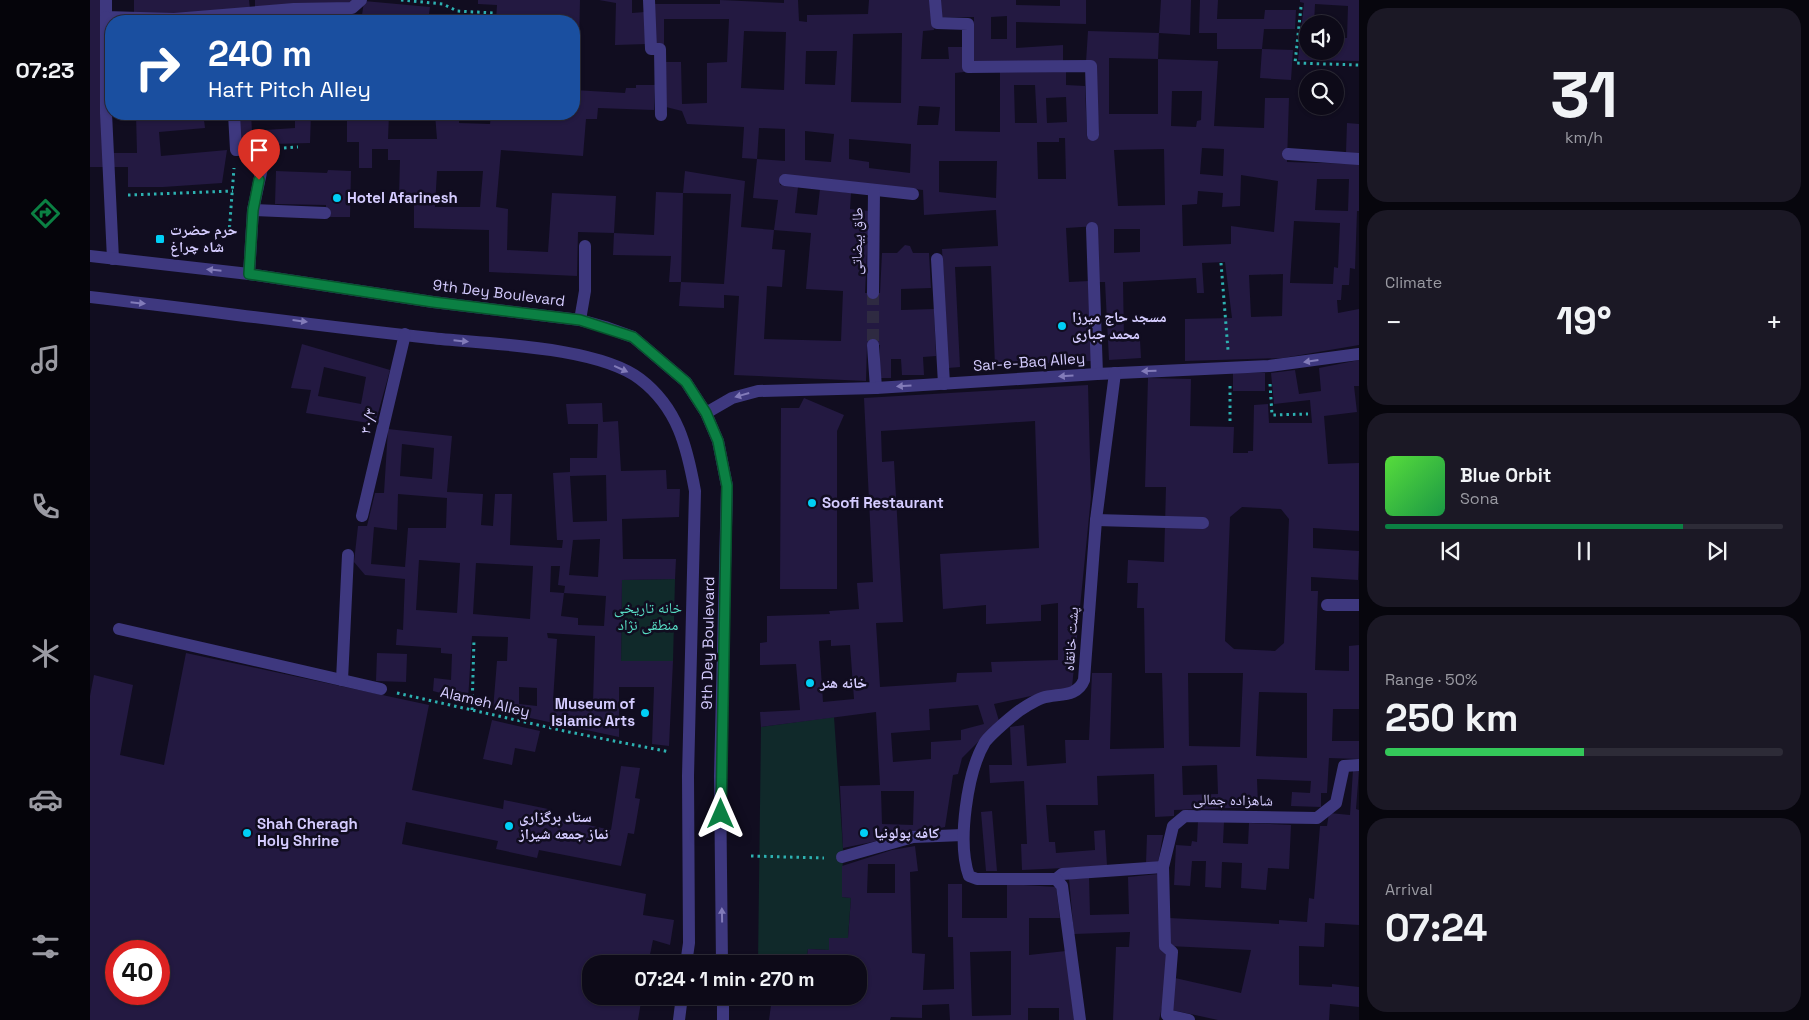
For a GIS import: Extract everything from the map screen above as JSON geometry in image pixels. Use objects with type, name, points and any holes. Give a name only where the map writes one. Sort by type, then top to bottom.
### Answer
[{"type":"street","points":[[106,0],[106,15]]},
{"type":"street","points":[[306,15],[352,8],[361,0]]},
{"type":"street","points":[[649,0],[651,49],[660,49],[661,115]]},
{"type":"street","points":[[936,0],[937,23],[968,24],[968,67],[1091,66],[1092,135]]},
{"type":"street","points":[[106,120],[113,258]]},
{"type":"street","points":[[234,120],[236,150],[266,149],[253,210],[249,274]]},
{"type":"street","points":[[1288,154],[1359,160]]},
{"type":"street","points":[[785,180],[913,194]]},
{"type":"street","name":"طاق بیضاتی","points":[[873,293],[874,190]]},
{"type":"street","points":[[253,210],[325,213]]},
{"type":"street","points":[[1092,228],[1097,374]]},
{"type":"street","points":[[580,320],[585,291],[585,246]]},
{"type":"street","name":"9th Dey Boulevard","points":[[90,256],[249,274],[433,302],[580,320],[633,337],[686,382],[706,413],[718,441],[727,486],[720,776],[722,955]]},
{"type":"street","points":[[937,259],[944,384]]},
{"type":"street","name":"9th Dey Boulevard","points":[[90,297],[543,349],[621,368],[640,380],[668,408],[686,445],[696,491],[688,776],[689,943],[687,955]]},
{"type":"street","name":"۳۰/۳","points":[[362,516],[405,334]]},
{"type":"street","points":[[873,345],[876,388]]},
{"type":"street","name":"Sar-e-Baq Alley","points":[[706,413],[732,398],[758,391],[876,388],[1097,374],[1269,366],[1359,354]]},
{"type":"street","name":"پشت خانقاه","points":[[1056,879],[977,879],[969,876],[964,835],[969,782],[986,742],[1022,708],[1041,698],[1074,693],[1080,689],[1084,680],[1096,520],[1115,373]]},
{"type":"street","points":[[1096,520],[1203,523]]},
{"type":"street","points":[[342,680],[348,555]]},
{"type":"street","points":[[1328,605],[1359,605]]},
{"type":"street","points":[[119,629],[382,689]]},
{"type":"street","name":"شاهزاده جمالی","points":[[1189,1020],[1167,1015],[1172,952],[1165,946],[1163,867],[1173,826],[1185,816],[1317,818],[1336,803],[1344,766],[1359,765]]},
{"type":"street","points":[[842,857],[913,838],[964,835]]},
{"type":"street","points":[[1080,1020],[1062,886],[1056,879],[1062,874],[1163,867]]},
{"type":"street","points":[[679,1020],[681,1005]]},
{"type":"street","points":[[722,1005],[723,1020]]},
{"type":"path","points":[[401,0],[443,4],[458,11],[493,13],[493,15]]},
{"type":"path","points":[[1300,7],[1295,63],[1359,66]]},
{"type":"path","points":[[110,195],[233,191],[229,234]]},
{"type":"path","points":[[1221,263],[1230,368],[1230,421]]},
{"type":"path","points":[[1269,366],[1272,415],[1308,414]]},
{"type":"path","points":[[472,710],[474,640]]},
{"type":"path","name":"Alameh Alley","points":[[382,689],[673,753]]},
{"type":"path","points":[[752,856],[825,858]]},
{"type":"green space","name":"خانه تاریخی منطقی نژاد","points":[[675,579],[673,661],[621,661],[622,580]]},
{"type":"green space","points":[[834,717],[843,848],[842,897],[851,898],[848,938],[829,938],[829,950],[808,949],[807,955],[758,955],[761,727]]},
{"type":"building","points":[[90,0],[101,0],[104,167],[90,167]]},
{"type":"building","points":[[134,0],[249,0],[250,9],[194,14],[134,13]]},
{"type":"building","points":[[255,0],[353,0],[350,4],[255,8]]},
{"type":"building","points":[[478,0],[580,0],[580,15],[496,15],[497,5],[478,4]]},
{"type":"building","points":[[599,0],[632,0],[632,13],[645,12],[647,44],[615,45],[616,3]]},
{"type":"building","points":[[720,0],[784,3],[784,0],[798,0],[799,21],[807,22],[807,15],[868,14],[869,0],[932,0],[934,30],[923,31],[921,59],[949,59],[948,47],[964,47],[964,72],[955,73],[955,131],[1000,132],[1000,72],[1066,70],[1066,85],[1085,86],[1087,138],[1099,137],[1095,62],[1086,62],[1088,31],[1159,33],[1158,59],[1218,61],[1214,126],[1264,128],[1265,98],[1289,98],[1287,162],[1359,164],[1359,211],[1357,211],[1355,269],[1350,268],[1349,285],[1342,285],[1341,300],[1337,300],[1338,313],[1359,309],[1359,345],[1283,358],[1185,361],[1185,319],[1232,318],[1225,262],[1202,263],[1204,293],[1197,293],[1196,278],[1123,282],[1124,341],[1140,340],[1141,358],[1109,360],[1105,282],[1099,282],[1097,226],[1066,228],[1069,282],[1089,281],[1091,361],[995,366],[991,266],[955,267],[960,367],[948,368],[942,249],[998,246],[996,210],[924,215],[923,190],[781,175],[780,185],[798,187],[795,213],[817,215],[820,189],[851,193],[850,209],[869,211],[865,293],[880,293],[882,253],[897,253],[905,245],[910,246],[913,253],[929,253],[931,288],[901,289],[901,310],[934,309],[936,356],[923,357],[924,375],[902,375],[901,359],[891,359],[891,378],[880,378],[880,345],[867,345],[866,381],[734,375],[739,296],[724,295],[724,308],[679,306],[681,282],[724,284],[731,194],[683,193],[685,171],[745,181],[741,227],[774,230],[778,200],[753,198],[757,159],[742,158],[744,127],[687,124],[682,111],[666,107],[665,62],[681,62],[682,104],[707,103],[707,63],[727,62],[729,19],[664,19],[664,44],[653,44],[651,4],[720,4]],"holes":[[[744,31],[786,32],[784,90],[741,88]],[[902,33],[901,103],[851,102],[853,34]],[[806,51],[837,51],[835,85],[805,84]],[[1109,58],[1158,59],[1158,114],[1109,114]],[[1014,85],[1035,85],[1037,123],[1015,123]],[[1172,91],[1202,91],[1201,120],[1197,121],[1196,127],[1171,126]],[[1066,97],[1067,122],[1047,123],[1046,98]],[[919,106],[940,107],[938,125],[917,125]],[[759,128],[785,129],[785,161],[757,159]],[[805,131],[834,134],[831,162],[805,160]],[[1059,138],[1065,138],[1066,179],[1038,179],[1037,142],[1059,142]],[[849,139],[911,144],[910,173],[869,168],[869,162],[849,159]],[[1202,148],[1224,149],[1223,176],[1200,174]],[[1164,149],[1165,205],[1118,206],[1114,150]],[[939,161],[997,161],[996,198],[939,192]],[[1241,175],[1278,181],[1274,232],[1231,226],[1231,244],[1183,246],[1182,205],[1197,204],[1198,191],[1223,193],[1222,207],[1240,206]],[[1317,179],[1349,179],[1348,211],[1315,210]],[[1294,221],[1340,223],[1338,268],[1334,267],[1333,284],[1290,283]],[[1114,229],[1140,229],[1140,252],[1114,253]],[[774,230],[811,233],[806,289],[843,291],[841,341],[764,339],[767,286],[782,287],[785,250],[772,249]],[[1283,274],[1282,316],[1251,317],[1249,275]]]},
{"type":"building","points":[[940,0],[1016,0],[1016,5],[1060,6],[1060,0],[1086,0],[1086,24],[1016,22],[1016,48],[1063,45],[1063,62],[974,62],[974,17],[941,17]],"holes":[[[1007,16],[1007,39],[991,39],[991,17]]]},
{"type":"building","points":[[1161,0],[1191,0],[1190,35],[1159,33]]},
{"type":"building","points":[[1200,0],[1218,0],[1217,19],[1264,19],[1265,10],[1296,10],[1295,29],[1264,29],[1262,49],[1217,49],[1217,33],[1199,33]]},
{"type":"building","points":[[1300,0],[1359,0],[1359,61],[1298,60],[1299,50],[1299,60],[1344,60],[1344,38],[1347,38],[1348,6],[1315,4],[1314,15],[1303,15],[1304,3],[1300,2]]},
{"type":"building","points":[[364,1],[430,7],[429,15],[362,15]]},
{"type":"building","points":[[1262,49],[1293,50],[1291,80],[1260,78]]},
{"type":"building","points":[[636,85],[655,85],[654,110],[598,108],[597,119],[586,119],[583,156],[501,150],[496,207],[508,209],[507,250],[548,252],[552,193],[616,196],[614,233],[578,232],[577,276],[489,272],[489,230],[414,228],[414,196],[399,196],[400,160],[388,160],[388,149],[372,149],[372,168],[359,168],[359,142],[347,142],[347,120],[389,120],[388,139],[437,139],[435,120],[459,120],[459,123],[490,124],[490,120],[580,120],[580,90],[625,93],[626,88],[636,88]],"holes":[[[437,171],[483,171],[480,207],[435,207]]]},
{"type":"building","points":[[136,120],[204,120],[205,128],[159,132],[161,156],[227,150],[222,183],[128,187],[128,167],[112,167],[112,153],[137,153]]},
{"type":"building","points":[[238,120],[251,120],[252,131],[295,128],[295,120],[311,120],[310,143],[240,145]]},
{"type":"building","points":[[1347,123],[1359,124],[1359,154],[1346,153]]},
{"type":"building","points":[[328,170],[351,171],[350,217],[326,217],[326,205],[275,204],[276,171],[327,173]]},
{"type":"building","points":[[656,192],[683,193],[681,282],[669,282],[671,256],[613,255],[614,233],[654,235]]},
{"type":"building","points":[[302,344],[390,370],[375,424],[306,413],[311,390],[291,388]],"holes":[[[324,367],[366,377],[361,404],[318,396]]]},
{"type":"building","points":[[1359,360],[1359,386],[1354,386],[1357,412],[1324,416],[1328,464],[1359,463],[1359,531],[1313,528],[1313,548],[1359,551],[1358,580],[1311,577],[1311,591],[1318,591],[1315,670],[1349,671],[1349,646],[1359,645],[1359,709],[1333,709],[1332,741],[1359,741],[1359,759],[1329,758],[1327,793],[1321,793],[1321,807],[1291,806],[1292,792],[1310,793],[1311,781],[1257,779],[1258,807],[1174,810],[1174,816],[1155,817],[1154,774],[1097,776],[1098,805],[1046,805],[1049,842],[1055,842],[1056,853],[1095,850],[1094,831],[1105,830],[1107,866],[1022,870],[1021,844],[1027,844],[1024,781],[990,783],[989,765],[1012,765],[1010,727],[1024,725],[1027,766],[1066,763],[1065,740],[1089,740],[1092,673],[1112,673],[1110,749],[1164,748],[1162,673],[1145,673],[1144,608],[1137,608],[1138,583],[1127,583],[1128,560],[1164,562],[1166,487],[1145,487],[1148,378],[1191,379],[1190,426],[1234,427],[1233,453],[1248,453],[1248,451],[1253,451],[1254,405],[1268,404],[1269,423],[1312,423],[1310,400],[1274,404],[1271,373],[1295,370],[1299,394],[1321,391],[1319,368]],"holes":[[[1242,507],[1281,509],[1289,519],[1284,643],[1275,651],[1234,649],[1225,641],[1230,517]],[[1188,673],[1243,673],[1240,747],[1189,746]],[[1259,692],[1307,693],[1307,758],[1256,756]],[[1217,765],[1218,794],[1183,795],[1182,766]]]},
{"type":"building","points":[[1233,373],[1265,373],[1265,391],[1233,391]]},
{"type":"building","points":[[1088,385],[1091,497],[1072,687],[994,704],[999,721],[962,758],[958,774],[953,775],[945,827],[843,848],[840,786],[880,785],[876,712],[761,727],[760,712],[800,710],[796,664],[760,665],[760,643],[767,642],[767,616],[830,614],[829,611],[859,609],[857,583],[873,582],[864,398]],"holes":[[[1035,421],[1039,548],[940,554],[943,609],[986,605],[986,624],[1041,621],[1041,605],[1058,603],[1058,660],[991,662],[992,672],[957,673],[956,682],[880,687],[876,623],[903,622],[894,461],[882,462],[881,431]],[[831,640],[831,646],[850,645],[854,699],[823,702],[819,641]],[[978,705],[984,724],[961,730],[961,740],[931,742],[931,759],[893,762],[891,733],[930,730],[929,709]],[[881,791],[914,791],[913,825],[882,824]]]},
{"type":"building","points":[[804,398],[844,415],[837,431],[837,589],[780,589],[781,408],[799,408]]},
{"type":"building","points":[[602,403],[603,422],[618,421],[621,471],[666,470],[667,489],[680,489],[679,517],[622,519],[623,559],[676,559],[675,579],[622,580],[621,661],[673,661],[669,746],[652,744],[654,687],[619,687],[619,737],[493,710],[497,661],[507,661],[508,637],[472,636],[468,700],[433,691],[434,678],[451,680],[452,654],[441,653],[441,648],[396,645],[397,629],[403,630],[405,579],[365,575],[354,562],[358,526],[367,526],[375,493],[384,493],[388,429],[452,436],[447,492],[483,494],[481,525],[493,526],[495,494],[512,494],[510,545],[562,548],[563,540],[557,540],[553,473],[570,472],[570,458],[597,458],[598,424],[568,424],[566,404]],"holes":[[[402,444],[434,448],[432,479],[400,476]],[[606,475],[607,521],[573,522],[570,476]],[[398,494],[447,498],[446,528],[408,528],[405,567],[371,564],[374,527],[397,530]],[[600,539],[598,577],[569,575],[573,540]],[[419,560],[460,563],[457,613],[416,610]],[[476,563],[533,566],[530,619],[473,614]],[[551,566],[560,566],[558,585],[565,586],[564,593],[550,592]],[[564,593],[606,596],[604,626],[578,625],[578,618],[561,616]],[[547,633],[595,636],[593,703],[553,701],[557,639],[548,638]],[[519,687],[537,688],[537,706],[519,704]]]},
{"type":"building","name":"Shah Cheragh Holy Shrine","points":[[186,653],[429,705],[412,790],[503,809],[504,800],[548,809],[547,816],[611,830],[621,766],[640,768],[635,798],[640,799],[634,834],[628,833],[621,866],[539,850],[537,858],[496,849],[498,841],[406,822],[402,844],[646,894],[643,915],[674,920],[670,945],[653,940],[650,955],[582,955],[582,1005],[640,1005],[638,1020],[90,1020],[90,696],[94,675],[133,685],[120,755],[164,765]]},
{"type":"building","points":[[377,653],[407,654],[406,682],[376,681]]},
{"type":"building","points":[[492,720],[540,731],[535,752],[515,748],[512,765],[483,759]]},
{"type":"building","points":[[1353,770],[1359,770],[1356,809],[1359,810],[1359,925],[1325,923],[1324,947],[1299,946],[1299,985],[1332,987],[1332,984],[1359,987],[1359,1007],[1330,1004],[1329,1020],[1218,1020],[1172,1010],[1175,978],[1241,993],[1251,950],[1169,946],[1169,918],[1279,924],[1279,920],[1307,922],[1309,898],[1314,899],[1320,826],[1327,826],[1329,813],[1350,815]]},
{"type":"building","points":[[992,811],[997,871],[986,871],[981,812]]},
{"type":"building","points":[[1198,821],[1224,822],[1223,843],[1248,844],[1249,823],[1291,825],[1289,869],[1268,868],[1266,890],[1241,888],[1242,863],[1222,862],[1221,888],[1205,887],[1206,861],[1192,861],[1190,886],[1174,885],[1176,845],[1191,846],[1192,841],[1197,842]]},
{"type":"building","points":[[1147,835],[1163,835],[1158,863],[1146,864]]},
{"type":"building","points":[[915,846],[918,871],[910,872],[912,953],[925,954],[923,990],[954,989],[953,937],[948,937],[948,884],[962,884],[962,918],[1007,918],[1007,884],[1056,887],[1060,918],[1029,918],[1029,955],[1066,951],[1076,1020],[1059,1020],[1059,1008],[1028,1008],[1028,1020],[950,1020],[949,1004],[922,1005],[922,1018],[891,1017],[890,1020],[769,1020],[771,1005],[867,1005],[867,955],[807,955],[808,949],[829,950],[829,938],[848,938],[851,898],[842,897],[842,866],[892,850]],"holes":[[[868,864],[895,864],[895,893],[867,893]],[[1011,951],[1011,1015],[972,1016],[970,952]]]},
{"type":"building","points":[[1158,874],[1167,953],[1163,1003],[1159,1020],[1113,1020],[1116,947],[1129,947],[1130,932],[1074,934],[1069,879],[1089,878],[1090,915],[1129,914],[1128,877]]},
{"type":"tunnel","points":[[873,293],[873,345]]},
{"type":"place","name":"Hotel Afarinesh","points":[[337,198]]},
{"type":"place","name":"حرم حضرت شاه چراغ","points":[[160,239]]},
{"type":"place","name":"مسجد حاج میرزا محمد جباری","points":[[1062,326]]},
{"type":"place","name":"Soofi Restaurant","points":[[812,503]]},
{"type":"place","name":"خانه هنر","points":[[810,683]]},
{"type":"place","name":"Museum of Islamic Arts","points":[[645,713]]},
{"type":"place","name":"ستاد برگزاری نماز جمعه شیراز","points":[[509,826]]},
{"type":"place","name":"Shah Cheragh Holy Shrine","points":[[247,833]]},
{"type":"place","name":"کافه پولونیا","points":[[864,833]]},
{"type":"route","points":[[259,180],[253,210],[249,274],[433,302],[580,320],[633,337],[686,382],[706,413],[718,441],[727,486],[720,776],[721,814]]}]
